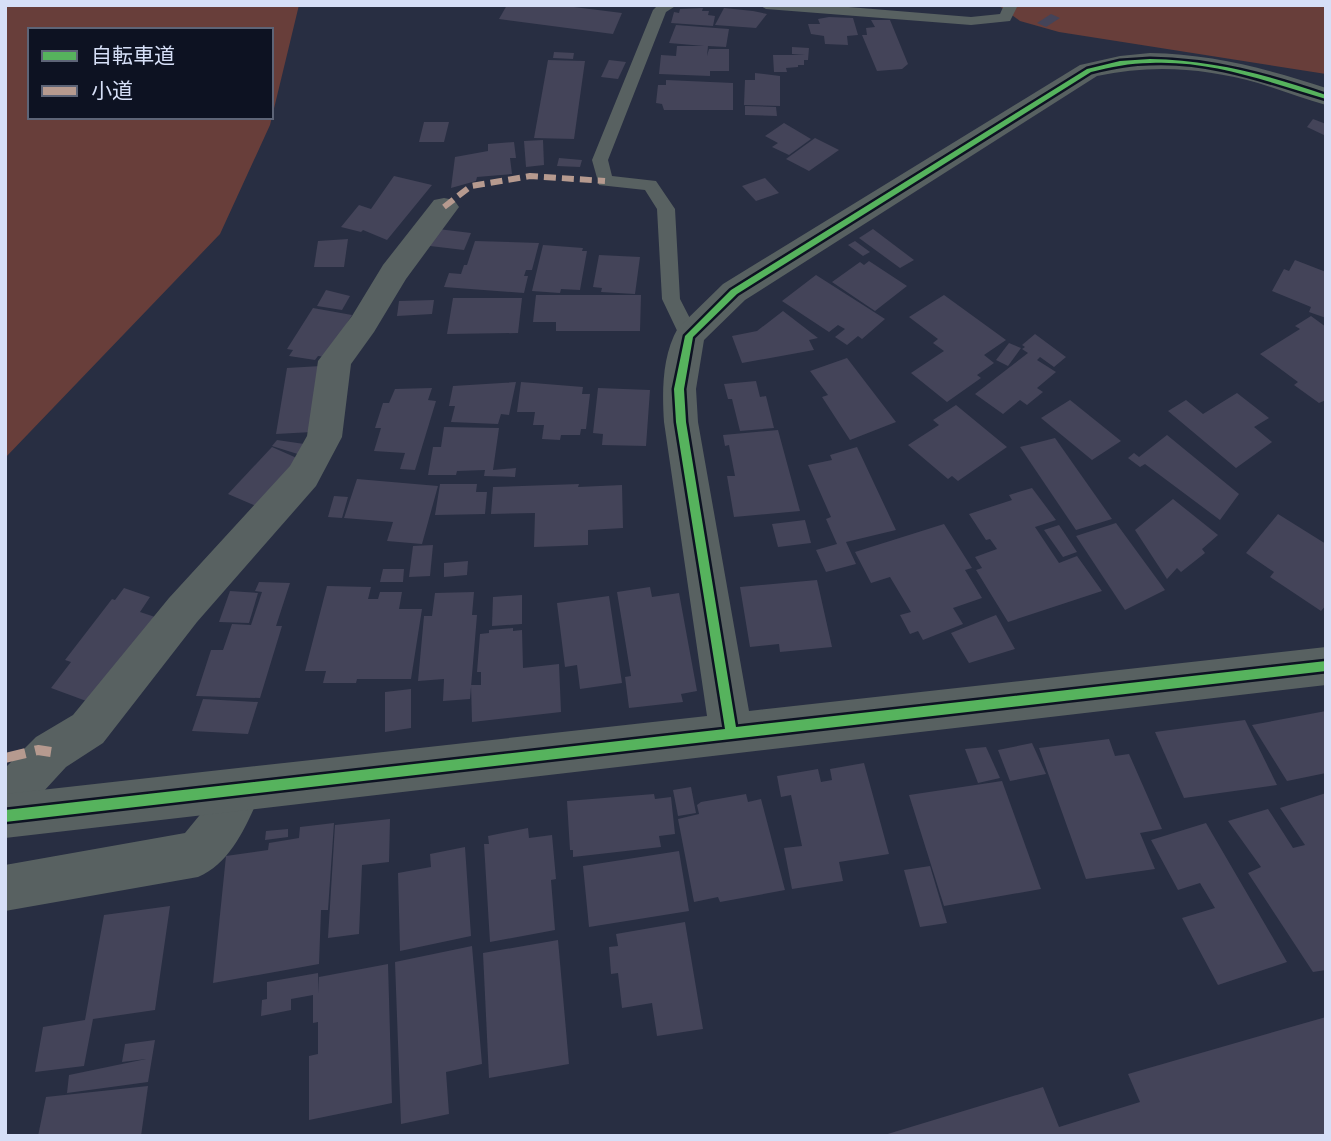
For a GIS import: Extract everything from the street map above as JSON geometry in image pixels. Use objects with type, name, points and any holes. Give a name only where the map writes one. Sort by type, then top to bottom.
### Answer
[{"type":"street","points":[[731,733],[681,422],[679,389],[689,336],[734,292],[1089,70],[1123,61],[1188,61],[1237,69],[1326,97]]},
{"type":"street","points":[[5,800],[51,752],[88,729],[183,610],[303,477],[324,437],[335,361],[363,324],[394,272],[444,207]]},
{"type":"street","points":[[5,816],[1326,666]]},
{"type":"street","points":[[5,888],[198,854],[223,821],[240,790]]},
{"type":"lane","points":[[670,5],[660,10],[600,160],[605,181],[650,185],[666,209],[671,299],[689,336]]},
{"type":"lane","points":[[766,5],[971,21],[1005,18],[1011,5]]},
{"type":"shaded area","points":[[5,5],[299,5],[273,113],[273,28],[28,28],[28,119],[271,119],[220,234],[5,458]]},
{"type":"shaded area","points":[[998,5],[1326,5],[1326,74],[1059,32],[1020,21]]},
{"type":"building","points":[[507,5],[558,5],[622,13],[613,34],[499,19]]},
{"type":"building","points":[[703,8],[702,11],[709,11],[708,15],[715,16],[713,26],[671,23],[674,12],[679,13],[680,9]]},
{"type":"building","points":[[724,8],[767,14],[756,28],[715,25]]},
{"type":"building","points":[[1051,14],[1060,18],[1046,27],[1037,23]]},
{"type":"building","points":[[853,18],[858,35],[847,36],[848,45],[825,44],[824,36],[811,34],[808,24],[820,24],[818,19]]},
{"type":"building","points":[[871,20],[890,20],[908,64],[902,69],[877,71],[862,35],[867,35],[866,28],[875,27]]},
{"type":"building","points":[[676,25],[729,29],[726,47],[708,46],[707,56],[709,49],[729,49],[729,71],[710,71],[710,76],[659,74],[661,55],[676,56],[677,46],[704,46],[669,43]]},
{"type":"building","points":[[792,47],[809,48],[808,60],[804,60],[804,65],[786,68],[787,72],[774,72],[773,55],[805,55],[792,54]]},
{"type":"building","points":[[554,52],[574,53],[573,59],[553,58]]},
{"type":"building","points":[[548,60],[585,61],[574,139],[534,138]]},
{"type":"building","points":[[609,60],[626,62],[618,79],[601,77]]},
{"type":"building","points":[[755,73],[780,76],[780,106],[744,105],[745,80],[755,80]]},
{"type":"building","points":[[666,80],[733,83],[733,110],[664,110],[662,104],[656,103],[658,85],[666,85]]},
{"type":"building","points":[[745,106],[776,107],[777,116],[745,115]]},
{"type":"building","points":[[1313,119],[1326,124],[1326,136],[1307,127]]},
{"type":"building","points":[[424,122],[449,122],[444,142],[419,142]]},
{"type":"building","points":[[784,123],[811,139],[789,155],[772,147],[778,143],[765,136]]},
{"type":"building","points":[[815,138],[839,150],[809,171],[786,159]]},
{"type":"building","points":[[543,140],[544,165],[526,167],[524,141]]},
{"type":"building","points":[[514,142],[516,158],[510,158],[512,174],[477,177],[476,181],[451,188],[455,157],[488,151],[488,144]]},
{"type":"building","points":[[559,158],[582,160],[580,167],[557,166]]},
{"type":"building","points":[[394,176],[432,185],[387,240],[363,230],[361,232],[341,227],[359,205],[371,209]]},
{"type":"building","points":[[765,178],[779,193],[756,201],[742,186]]},
{"type":"building","points":[[438,229],[471,233],[464,250],[430,246]]},
{"type":"building","points":[[873,229],[914,260],[900,268],[859,238]]},
{"type":"building","points":[[348,239],[344,267],[314,267],[318,241]]},
{"type":"building","points":[[475,241],[539,243],[532,270],[526,270],[524,276],[528,276],[524,293],[444,287],[449,273],[461,274]]},
{"type":"building","points":[[855,241],[870,252],[863,256],[848,245]]},
{"type":"building","points":[[543,245],[583,248],[582,251],[587,251],[580,290],[561,289],[560,293],[532,291]]},
{"type":"building","points":[[599,255],[640,257],[635,294],[601,292],[602,288],[593,287]]},
{"type":"building","points":[[1295,260],[1326,272],[1326,318],[1309,312],[1311,307],[1272,291],[1284,269],[1289,271]]},
{"type":"building","points":[[869,261],[907,286],[875,311],[832,282],[860,262],[864,265]]},
{"type":"building","points":[[816,275],[885,319],[862,339],[858,336],[847,345],[835,337],[845,329],[838,325],[829,332],[782,301]]},
{"type":"building","points":[[326,290],[350,296],[342,310],[317,306]]},
{"type":"building","points":[[536,295],[641,295],[640,331],[556,331],[556,322],[533,322]]},
{"type":"building","points":[[944,295],[1006,340],[984,355],[994,363],[977,375],[981,378],[947,402],[911,373],[944,351],[933,343],[938,339],[909,317]]},
{"type":"building","points":[[453,298],[522,298],[518,333],[447,334]]},
{"type":"building","points":[[434,300],[432,314],[397,316],[399,301]]},
{"type":"building","points":[[313,308],[352,315],[326,357],[318,356],[315,360],[289,356],[293,350],[287,349]]},
{"type":"building","points":[[783,311],[818,338],[809,340],[814,350],[742,363],[732,336],[757,331]]},
{"type":"building","points":[[1311,316],[1326,327],[1326,400],[1319,403],[1294,385],[1298,382],[1260,354],[1300,329],[1295,326]]},
{"type":"building","points":[[1035,334],[1066,357],[1054,367],[1040,357],[1037,360],[1056,372],[1037,388],[1043,392],[1027,405],[1020,400],[1003,414],[975,394],[1028,353],[1022,349],[1025,347],[1022,345]]},
{"type":"building","points":[[1009,343],[1021,348],[1008,366],[996,360]]},
{"type":"building","points":[[847,358],[896,422],[850,440],[822,397],[828,395],[810,371]]},
{"type":"building","points":[[321,366],[312,432],[276,434],[287,368]]},
{"type":"building","points":[[756,381],[760,397],[766,396],[774,428],[740,431],[732,399],[728,399],[724,384]]},
{"type":"building","points":[[516,382],[509,415],[501,414],[498,424],[451,422],[455,406],[449,406],[453,386]]},
{"type":"building","points":[[521,382],[583,387],[582,394],[590,394],[586,429],[581,429],[580,435],[561,435],[560,440],[542,439],[544,425],[533,425],[535,412],[517,412]]},
{"type":"building","points":[[432,388],[428,400],[436,401],[415,470],[400,469],[405,453],[374,451],[381,428],[375,428],[383,403],[389,403],[395,389]]},
{"type":"building","points":[[598,388],[650,390],[646,446],[602,445],[603,434],[593,433]]},
{"type":"building","points":[[1237,393],[1269,418],[1254,427],[1272,442],[1236,468],[1168,411],[1186,400],[1203,414]]},
{"type":"building","points":[[1070,400],[1121,441],[1092,460],[1041,418]]},
{"type":"building","points":[[956,405],[1007,447],[958,481],[952,476],[948,479],[908,445],[939,425],[933,420]]},
{"type":"building","points":[[444,427],[499,428],[493,470],[516,468],[515,477],[484,476],[485,470],[457,471],[456,475],[428,475],[433,447],[441,447]]},
{"type":"building","points":[[778,430],[800,511],[734,517],[727,476],[735,476],[729,445],[725,446],[723,435]]},
{"type":"building","points":[[1167,435],[1239,494],[1220,520],[1145,464],[1140,467],[1128,458],[1134,453],[1139,457]]},
{"type":"building","points":[[1055,438],[1112,519],[1076,530],[1020,447]]},
{"type":"building","points":[[277,440],[311,445],[304,456],[272,446]]},
{"type":"building","points":[[272,447],[299,459],[256,506],[228,494]]},
{"type":"building","points":[[857,447],[896,530],[846,542],[856,564],[826,572],[816,550],[837,544],[826,519],[831,517],[808,465],[832,460],[830,455]]},
{"type":"building","points":[[357,479],[438,486],[422,544],[387,541],[393,522],[344,518]]},
{"type":"building","points":[[440,484],[477,484],[476,492],[487,492],[485,514],[435,515]]},
{"type":"building","points":[[579,484],[578,487],[622,485],[623,528],[588,530],[588,545],[534,547],[535,513],[491,514],[493,487]]},
{"type":"building","points":[[1032,488],[1056,520],[1035,527],[1059,563],[1077,556],[1102,591],[1008,622],[976,570],[982,568],[975,557],[997,549],[990,539],[986,540],[969,514],[1012,500],[1009,495]]},
{"type":"building","points":[[334,496],[348,497],[342,518],[328,517]]},
{"type":"building","points":[[1173,499],[1218,535],[1202,549],[1205,553],[1181,572],[1177,568],[1167,579],[1135,530]]},
{"type":"building","points":[[1278,514],[1326,544],[1326,605],[1321,611],[1270,577],[1274,572],[1246,553]]},
{"type":"building","points":[[805,520],[811,543],[778,547],[772,524]]},
{"type":"building","points":[[1116,523],[1165,590],[1125,610],[1076,536]]},
{"type":"building","points":[[944,524],[972,568],[965,570],[982,598],[953,608],[963,624],[923,640],[918,631],[910,634],[900,615],[911,612],[890,577],[871,583],[855,552]]},
{"type":"building","points":[[1059,525],[1077,552],[1063,557],[1044,530]]},
{"type":"building","points":[[433,545],[430,576],[409,577],[413,546]]},
{"type":"building","points":[[468,561],[467,575],[444,577],[444,563]]},
{"type":"building","points":[[383,569],[404,569],[403,582],[380,582]]},
{"type":"building","points":[[817,580],[832,647],[780,652],[779,644],[750,647],[740,587]]},
{"type":"building","points":[[259,582],[290,583],[276,626],[282,626],[260,698],[196,696],[211,650],[223,650],[232,624],[251,625],[262,592],[255,591]]},
{"type":"building","points":[[327,586],[371,587],[368,599],[378,599],[380,592],[402,592],[399,609],[422,609],[411,679],[357,679],[356,683],[323,683],[326,671],[305,671]]},
{"type":"building","points":[[650,587],[652,597],[679,593],[697,691],[681,694],[683,702],[629,708],[625,677],[631,676],[617,592]]},
{"type":"building","points":[[124,588],[150,597],[140,612],[155,617],[89,702],[51,688],[71,662],[65,660],[112,599],[115,600]]},
{"type":"building","points":[[230,591],[258,593],[249,623],[219,622]]},
{"type":"building","points":[[474,592],[472,615],[477,615],[470,699],[443,701],[444,679],[418,681],[424,616],[432,616],[435,593]]},
{"type":"building","points":[[522,595],[522,624],[492,626],[493,597]]},
{"type":"building","points":[[609,596],[622,683],[580,689],[577,665],[565,667],[557,603]]},
{"type":"building","points":[[996,615],[1015,649],[969,663],[951,633]]},
{"type":"building","points":[[489,630],[522,630],[523,668],[559,664],[561,712],[472,722],[471,685],[481,685],[481,672],[477,672],[480,634],[489,633]]},
{"type":"building","points":[[411,689],[411,728],[385,732],[385,692]]},
{"type":"building","points":[[203,699],[258,702],[248,734],[192,731]]},
{"type":"building","points":[[1326,711],[1326,773],[1287,781],[1252,725]]},
{"type":"building","points":[[1245,720],[1277,785],[1184,798],[1155,732]]},
{"type":"building","points":[[1109,739],[1115,756],[1129,754],[1162,829],[1140,833],[1155,869],[1086,879],[1039,748]]},
{"type":"building","points":[[1032,743],[1046,774],[1010,781],[998,750]]},
{"type":"building","points":[[986,747],[1000,778],[978,783],[965,749]]},
{"type":"building","points":[[864,763],[889,854],[839,862],[843,881],[792,889],[784,848],[802,846],[791,795],[781,797],[777,776],[818,769],[821,782],[832,780],[830,769]]},
{"type":"building","points":[[1002,781],[1041,889],[944,906],[909,795]]},
{"type":"building","points":[[691,787],[696,813],[678,816],[673,790]]},
{"type":"building","points":[[1326,793],[1326,970],[1313,972],[1248,873],[1261,867],[1228,821],[1268,809],[1293,848],[1305,845],[1280,808]]},
{"type":"building","points":[[654,794],[655,799],[671,797],[675,834],[659,836],[661,847],[573,857],[573,850],[570,850],[567,801]]},
{"type":"building","points":[[746,794],[748,802],[761,799],[785,890],[720,902],[718,897],[694,902],[678,819],[699,814],[697,805],[701,802]]},
{"type":"building","points":[[390,819],[389,862],[362,865],[359,934],[328,938],[335,825]]},
{"type":"building","points":[[334,823],[328,910],[321,910],[319,964],[213,983],[226,856],[268,850],[269,843],[299,838],[300,827]]},
{"type":"building","points":[[1206,823],[1287,962],[1218,985],[1182,918],[1215,908],[1200,883],[1178,890],[1151,840]]},
{"type":"building","points":[[528,828],[529,838],[552,835],[556,879],[551,880],[555,930],[490,942],[484,844],[489,844],[488,836]]},
{"type":"building","points":[[288,829],[288,837],[265,840],[266,831]]},
{"type":"building","points":[[465,847],[471,936],[400,951],[398,873],[431,867],[430,854]]},
{"type":"building","points":[[679,851],[689,911],[589,927],[583,866]]},
{"type":"building","points":[[930,866],[947,923],[920,927],[904,870]]},
{"type":"building","points":[[170,906],[155,1010],[93,1019],[84,1066],[35,1072],[43,1027],[85,1020],[104,915]]},
{"type":"building","points":[[685,922],[703,1029],[657,1036],[652,1003],[622,1008],[618,973],[611,974],[609,947],[618,946],[616,934]]},
{"type":"building","points":[[558,940],[569,1064],[489,1078],[483,953]]},
{"type":"building","points":[[472,946],[482,1064],[446,1072],[449,1114],[401,1124],[395,962]]},
{"type":"building","points":[[388,964],[392,1103],[309,1120],[309,1056],[318,1054],[318,1022],[313,1023],[313,995],[291,999],[291,1010],[261,1016],[262,1000],[267,999],[267,982],[318,973],[319,994],[319,977]]},
{"type":"building","points":[[1326,1017],[1326,1136],[881,1136],[1043,1087],[1059,1127],[1140,1102],[1128,1074]]},
{"type":"building","points":[[155,1040],[148,1082],[67,1093],[69,1075],[146,1059],[122,1062],[125,1044]]},
{"type":"building","points":[[148,1086],[141,1136],[38,1136],[46,1097]]},
{"type":"marked path","points":[[444,207],[471,186],[530,176],[605,181]]},
{"type":"marked path","points":[[5,758],[38,750],[51,752]]},
{"type":"cycle path","points":[[731,733],[681,422],[679,389],[689,336],[734,292],[1089,70],[1120,63],[1150,61],[1209,64],[1267,78],[1326,97]]},
{"type":"cycle path","points":[[5,816],[1326,666]]}]
